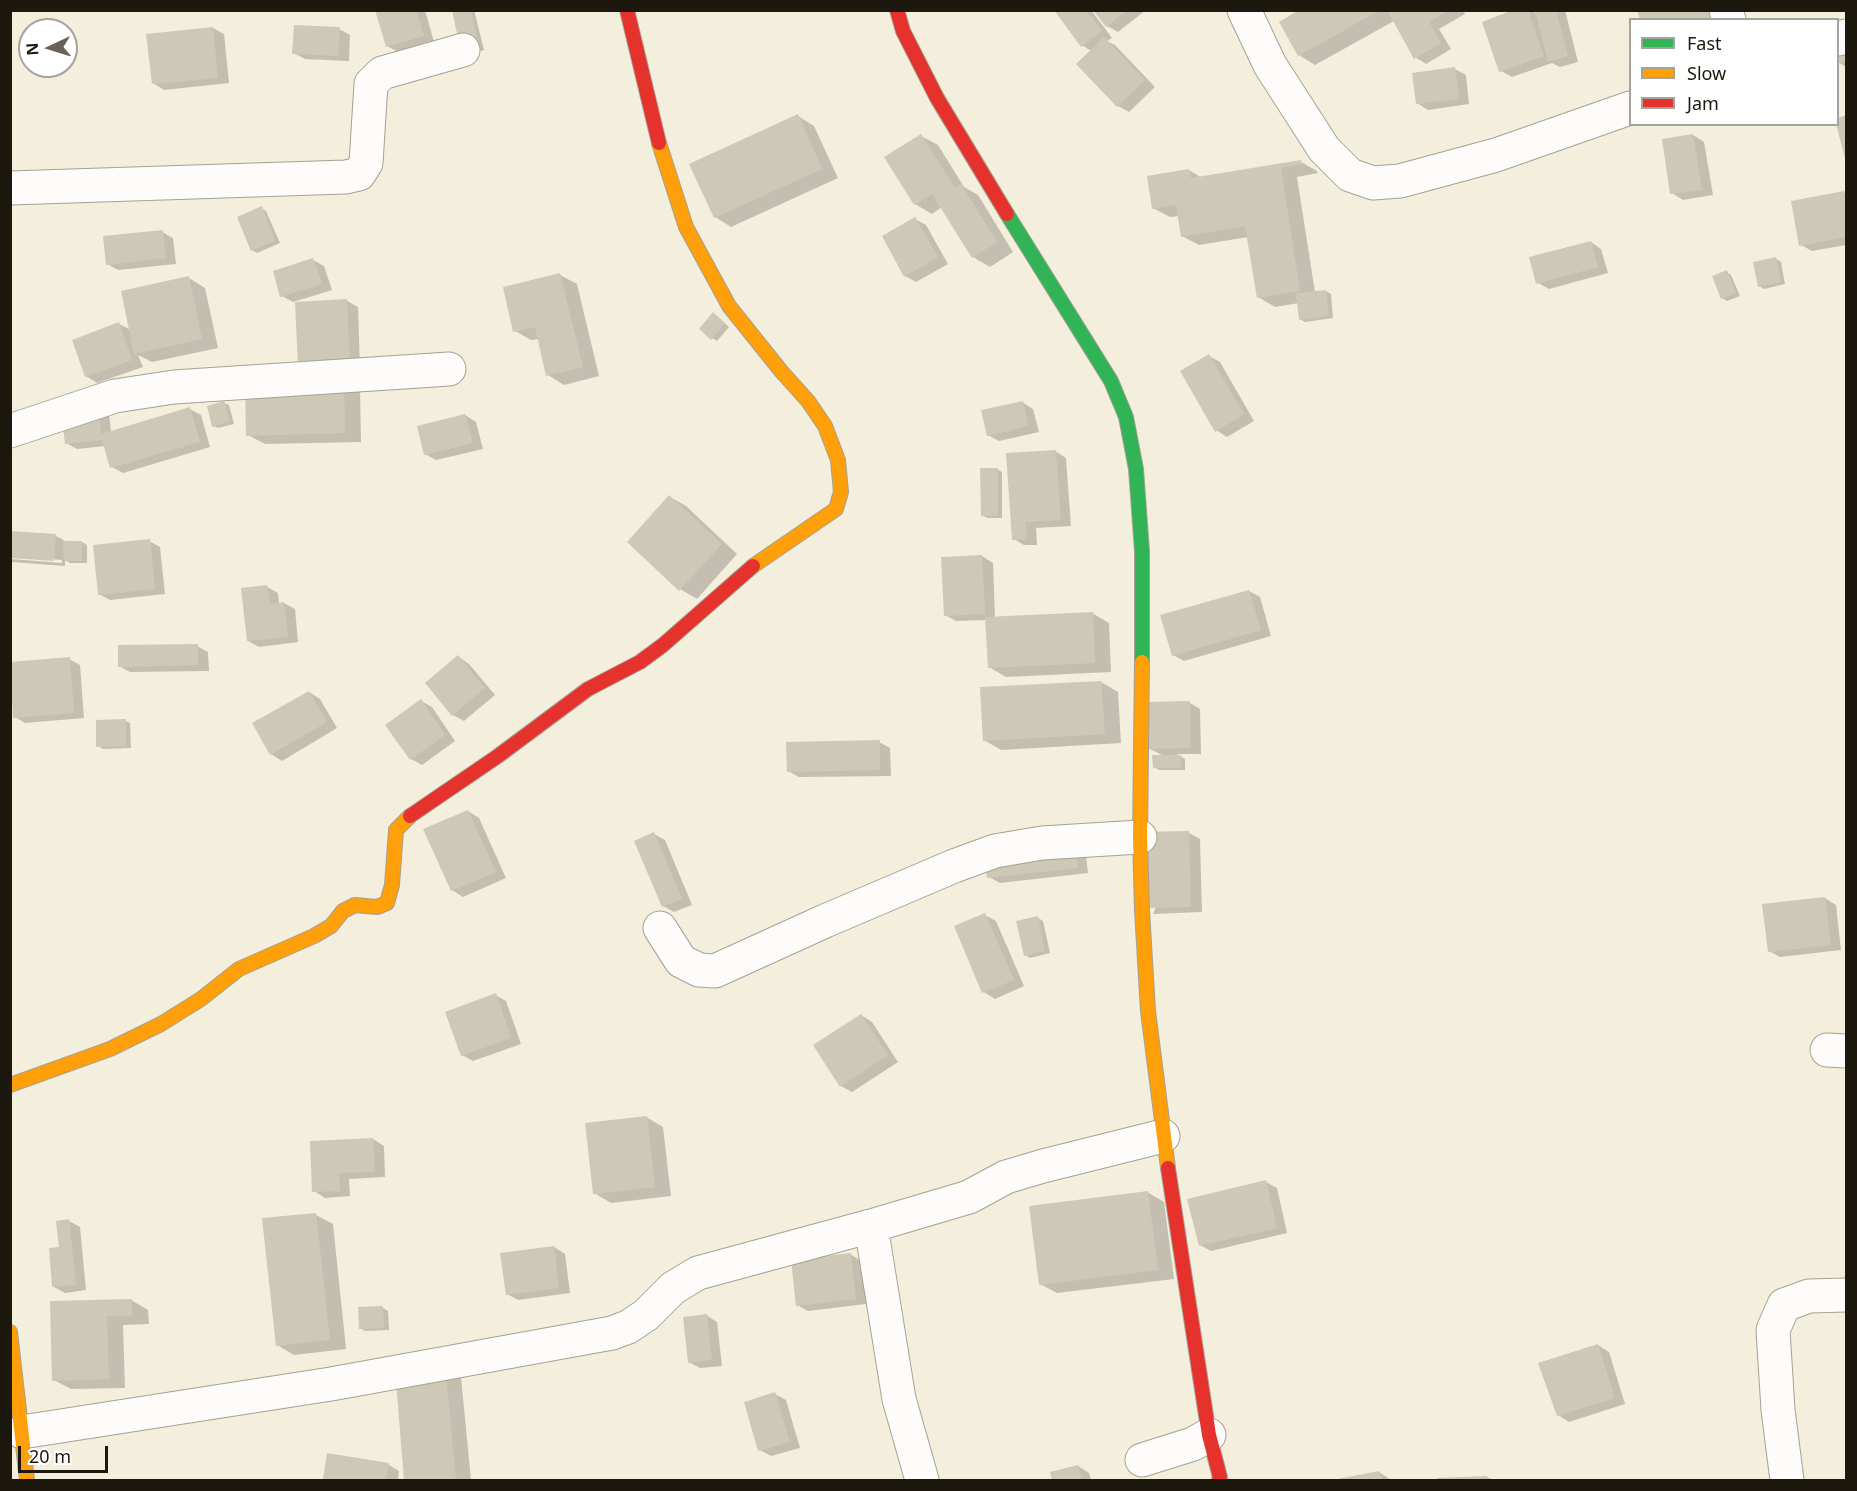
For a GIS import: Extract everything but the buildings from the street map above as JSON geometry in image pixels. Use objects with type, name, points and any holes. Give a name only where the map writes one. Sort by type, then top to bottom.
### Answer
[{"type":"street","points":[[10,1085],[110,1049],[161,1024],[201,999],[239,969],[332,926],[344,910],[355,905],[377,907],[387,903],[392,885],[396,830],[404,820],[498,756],[588,689],[640,662],[663,645],[745,571],[837,509],[841,492],[838,460],[825,426],[808,401],[729,306],[686,228],[655,130],[627,10]]},
{"type":"street","points":[[897,10],[903,31],[937,98],[1111,381],[1126,417],[1136,469],[1142,551],[1140,837],[1148,1011],[1163,1136],[1209,1435],[1219,1480]]},
{"type":"street","points":[[1244,10],[1270,65],[1324,149],[1350,175],[1373,183],[1400,181],[1496,155],[1629,108]]},
{"type":"street","points":[[10,188],[346,177],[359,174],[366,163],[371,84],[382,73],[463,50]]},
{"type":"street","points":[[10,431],[115,396],[174,387],[449,369]]},
{"type":"street","points":[[660,928],[681,961],[699,970],[715,971],[857,907],[995,851],[1042,843],[1140,837]]},
{"type":"street","points":[[22,1432],[331,1384],[612,1333],[628,1327],[646,1315],[673,1288],[698,1273],[969,1197],[1006,1177],[1163,1136]]},
{"type":"street","points":[[872,1226],[899,1399],[922,1480]]},
{"type":"street","points":[[1787,1480],[1778,1410],[1773,1330],[1784,1305],[1809,1296],[1846,1295]]},
{"type":"street","points":[[10,1332],[27,1480]]},
{"type":"street","points":[[1142,1460],[1192,1444],[1209,1435]]},
{"type":"traffic: fast","points":[[1007,214],[1111,381],[1126,417],[1136,469],[1142,551],[1142,662]]},
{"type":"traffic: slow","points":[[659,143],[686,227],[729,306],[808,401],[825,426],[838,460],[841,492],[836,509],[753,566]]},
{"type":"traffic: slow","points":[[1142,662],[1140,837],[1142,910],[1148,1011],[1168,1168]]},
{"type":"traffic: slow","points":[[10,1085],[110,1049],[161,1024],[201,999],[239,969],[314,936],[331,926],[343,911],[355,905],[377,907],[387,903],[392,885],[396,830],[410,816]]},
{"type":"traffic: slow","points":[[10,1332],[27,1480]]},
{"type":"traffic: jam","points":[[627,10],[659,143]]},
{"type":"traffic: jam","points":[[897,10],[903,31],[937,98],[1007,214]]},
{"type":"traffic: jam","points":[[410,816],[498,756],[588,689],[640,662],[663,645],[753,566]]},
{"type":"traffic: jam","points":[[1168,1168],[1209,1435],[1219,1480]]}]
